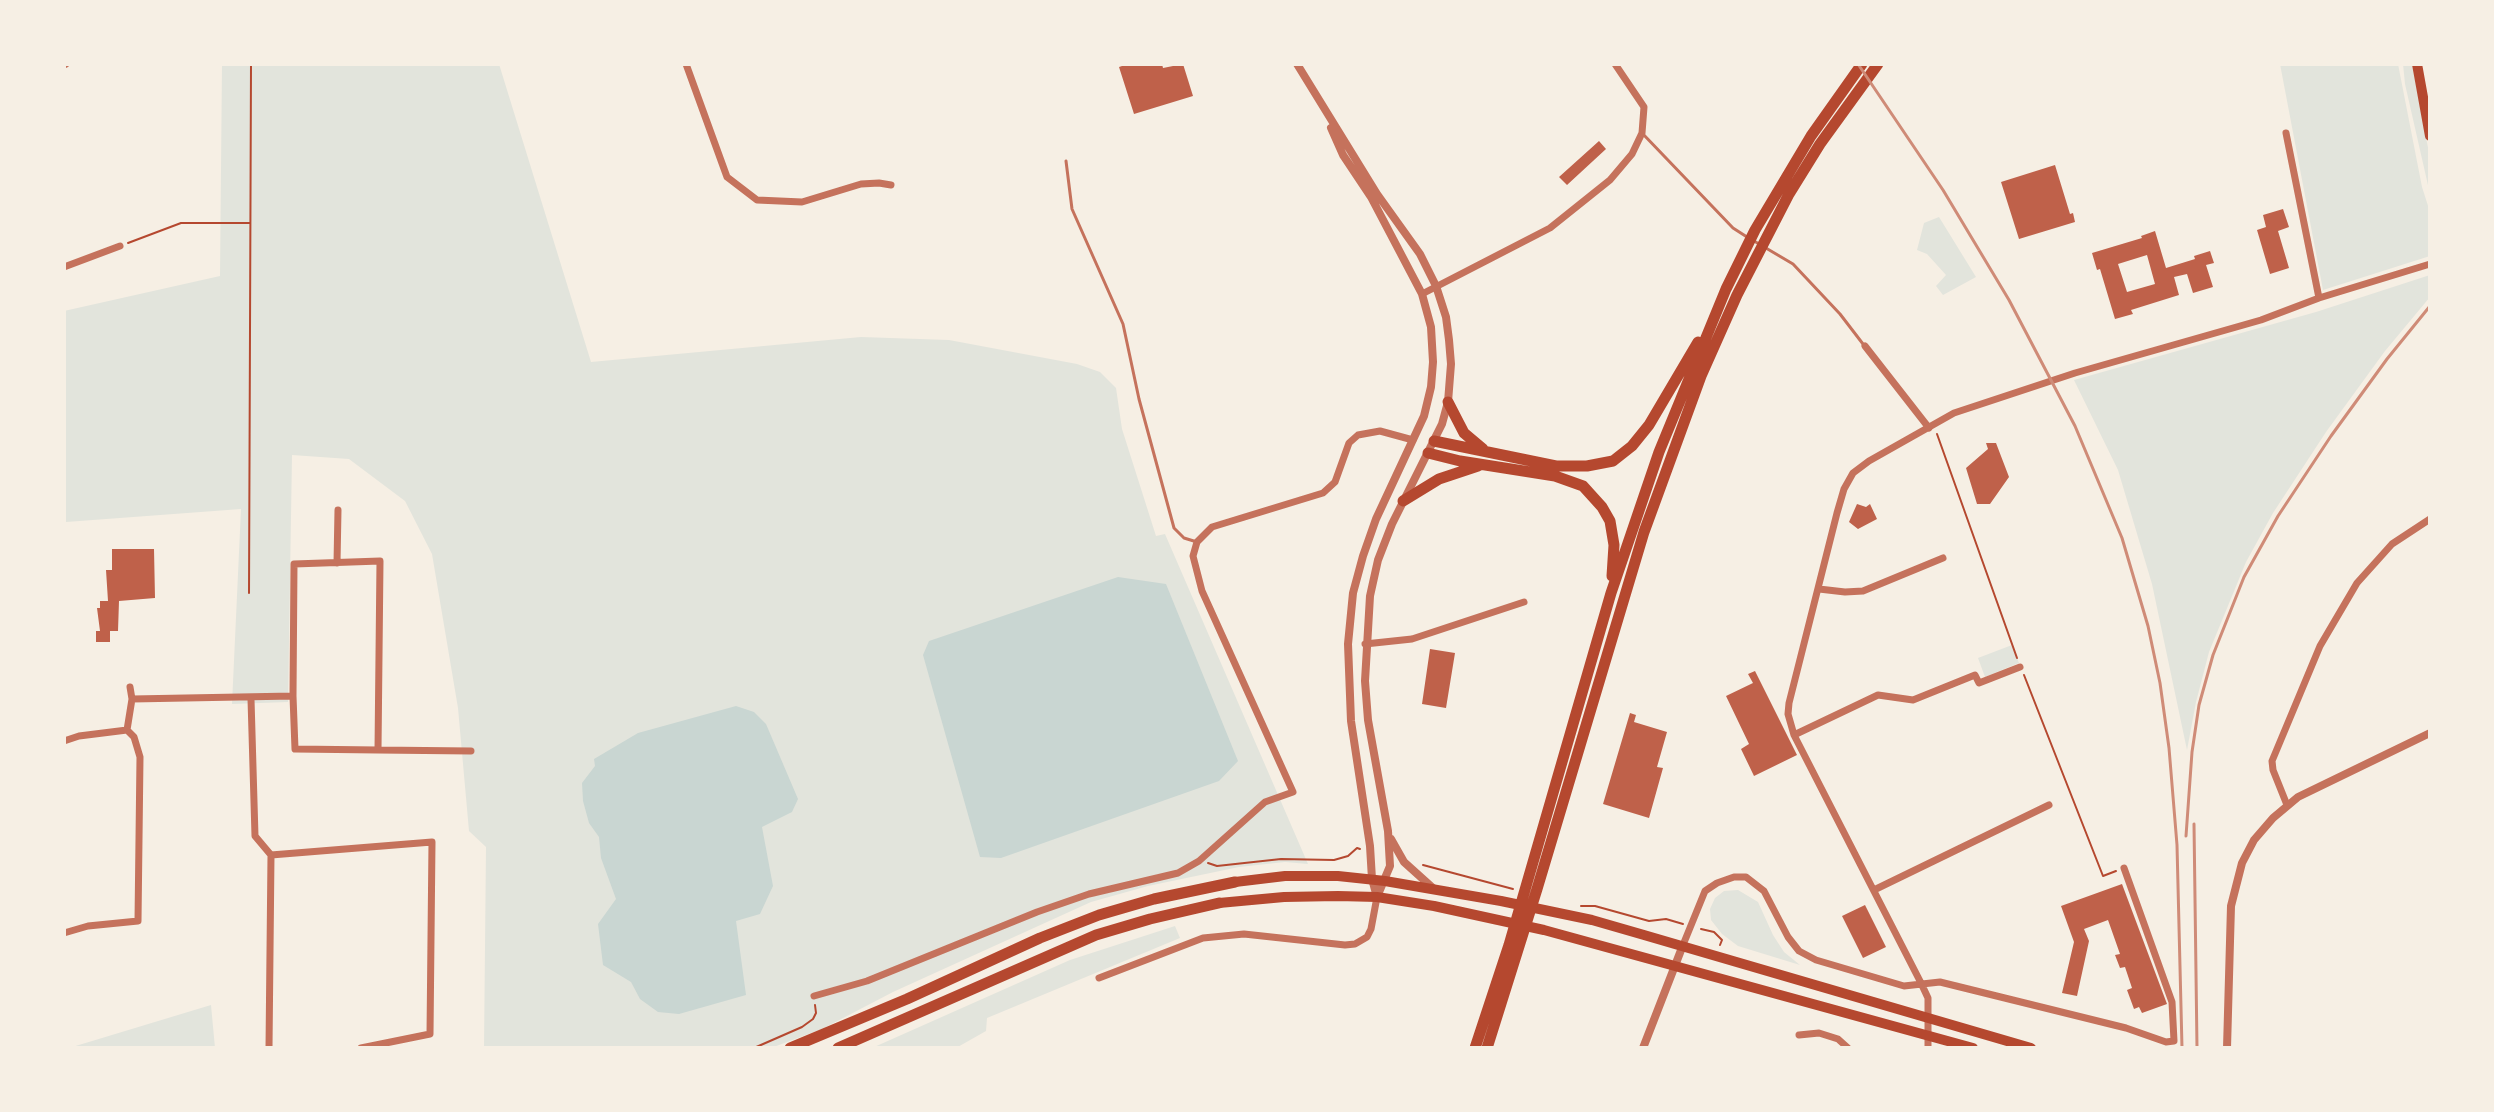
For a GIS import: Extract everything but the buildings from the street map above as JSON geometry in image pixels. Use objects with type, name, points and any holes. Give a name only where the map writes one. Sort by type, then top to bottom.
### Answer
[{"type":"highway","points":[[1475,1048],[1532,888],[1644,532],[1701,376],[1761,232],[1811,136],[1862,64]]},
{"type":"highway","points":[[1761,232],[1878,64]]},
{"type":"highway","points":[[1431,447],[1487,452],[1573,467],[1599,465],[1623,455],[1662,407],[1726,289],[1749,256]]},
{"type":"highway","points":[[1487,1048],[1611,593],[1659,452],[1726,289]]},
{"type":"highway","points":[[1448,402],[1464,433],[1487,452]]},
{"type":"highway","points":[[1431,447],[1486,465],[1555,476],[1583,486],[1610,521],[1613,533],[1611,593]]},
{"type":"highway","points":[[1403,501],[1439,479],[1486,465]]},
{"type":"highway","points":[[790,1048],[1099,915],[1154,899],[1235,882]]},
{"type":"highway","points":[[838,1048],[1096,935],[1219,903]]},
{"type":"main road","points":[[2417,64],[2430,136]]},
{"type":"main road","points":[[1235,882],[1312,876],[1372,879],[1501,901],[1592,920],[1683,945],[2031,1048]]},
{"type":"main road","points":[[1219,903],[1284,897],[1377,897],[1499,919],[1973,1048]]},
{"type":"street","points":[[686,64],[727,177],[757,200],[802,202],[861,184],[891,185]]},
{"type":"street","points":[[1099,978],[1203,938],[1244,934],[1355,944],[1367,937],[1371,929],[1377,897],[1390,866],[1388,831],[1368,720],[1365,644],[1370,596],[1378,560],[1403,501],[1431,447],[1448,402],[1449,340],[1446,317],[1436,286],[1420,254],[1377,194],[1297,64]]},
{"type":"street","points":[[1422,294],[1563,219],[1610,180],[1632,154],[1642,133],[1644,107],[1615,64]]},
{"type":"street","points":[[1323,108],[1343,155],[1371,197],[1422,294],[1431,327],[1433,362],[1426,410],[1376,519],[1363,556],[1353,593],[1348,644],[1351,721],[1377,897]]},
{"type":"street","points":[[2286,133],[2319,298]]},
{"type":"street","points":[[64,267],[120,246]]},
{"type":"street","points":[[1928,1048],[1928,998],[1876,889],[1794,735],[1788,714],[1844,489],[1853,473],[1954,413],[2261,320],[2319,298],[2430,264]]},
{"type":"street","points":[[1865,346],[1929,428]]},
{"type":"street","points":[[814,996],[867,981],[1089,894],[1178,873],[1199,861],[1265,802],[1293,792],[1202,591],[1193,556],[1197,542],[1212,527],[1323,493],[1335,482],[1349,443],[1358,435],[1380,431],[1431,447]]},
{"type":"street","points":[[337,563],[338,510]]},
{"type":"street","points":[[2287,805],[2272,761],[2320,646],[2357,583],[2392,544],[2430,519]]},
{"type":"street","points":[[1819,589],[1863,591],[1943,558]]},
{"type":"street","points":[[378,750],[380,561],[294,564],[295,749],[378,750],[471,751]]},
{"type":"street","points":[[1365,644],[1412,639],[1524,602]]},
{"type":"street","points":[[1794,735],[1878,695],[1913,700],[1975,675],[1979,683],[2020,667]]},
{"type":"street","points":[[127,730],[132,699],[130,687]]},
{"type":"street","points":[[132,699],[293,696]]},
{"type":"street","points":[[251,699],[255,836],[271,855],[269,1048]]},
{"type":"street","points":[[64,741],[127,730]]},
{"type":"street","points":[[64,933],[88,926],[138,921],[140,757],[134,737],[127,730]]},
{"type":"street","points":[[2227,1048],[2233,894],[2248,850],[2262,829],[2287,805],[2430,733]]},
{"type":"street","points":[[1876,889],[2049,805]]},
{"type":"street","points":[[1388,831],[1404,862],[1434,889]]},
{"type":"street","points":[[271,855],[432,842],[430,1034],[361,1048]]},
{"type":"street","points":[[1643,1048],[1705,891],[1734,877],[1746,877],[1764,891],[1788,937],[1799,951],[1827,964],[1904,986],[1940,982],[2126,1028],[2166,1042],[2174,1041],[2172,1002],[2124,868]]},
{"type":"street","points":[[1799,1035],[1819,1033],[1838,1039],[1848,1048]]},
{"type":"lane","points":[[1642,133],[1733,228],[1793,264],[1865,346]]},
{"type":"lane","points":[[1066,161],[1072,209],[1123,324],[1139,399],[1174,528],[1184,538],[1197,542]]},
{"type":"path","points":[[249,593],[251,64]]},
{"type":"path","points":[[120,246],[181,223],[251,223]]},
{"type":"path","points":[[1199,861],[1217,866],[1281,859],[1331,861],[1348,856],[1357,848]]},
{"type":"path","points":[[1666,919],[1714,932],[1722,940],[1717,955]]},
{"type":"path","points":[[754,1048],[813,1019],[816,1013],[814,996]]},
{"type":"shaded area","points":[[222,64],[499,64],[591,362],[861,337],[949,340],[1077,364],[1100,372],[1116,388],[1122,429],[1156,536],[1165,534],[1308,864],[1285,862],[1239,867],[1148,886],[1091,902],[893,992],[822,1029],[771,1048],[484,1048],[486,847],[469,831],[458,708],[432,554],[405,501],[349,459],[292,455],[288,702],[232,704],[241,509],[66,522],[64,311],[220,276]]},
{"type":"shaded area","points":[[2280,64],[2398,64],[2422,187],[2430,212],[2430,256],[2323,290]]},
{"type":"shaded area","points":[[2403,64],[2412,64],[2430,158],[2430,194],[2405,84]]},
{"type":"shaded area","points":[[1939,217],[1976,277],[1943,295],[1936,286],[1946,275],[1927,254],[1917,250],[1924,223]]},
{"type":"shaded area","points":[[2430,275],[2430,297],[2385,351],[2326,432],[2273,513],[2246,562],[2209,652],[2187,750],[2152,584],[2118,470],[2074,380],[2316,312]]},
{"type":"shaded area","points":[[1118,577],[1166,584],[1238,761],[1219,781],[1001,858],[980,857],[923,655],[929,641]]},
{"type":"shaded area","points":[[2012,645],[2019,663],[1985,677],[1978,658]]},
{"type":"shaded area","points":[[736,706],[754,712],[766,724],[798,799],[792,812],[762,827],[773,886],[760,914],[736,921],[746,995],[679,1014],[658,1012],[640,999],[631,982],[603,965],[598,924],[616,899],[601,858],[599,837],[589,823],[582,783],[595,766],[594,759],[638,733]]},
{"type":"shaded area","points":[[1738,890],[1758,902],[1784,952],[1800,965],[1738,946],[1722,934],[1711,920],[1710,909],[1715,898],[1724,891]]},
{"type":"shaded area","points":[[1175,926],[1180,938],[987,1018],[986,1031],[956,1048],[872,1048],[1070,960]]},
{"type":"shaded area","points":[[211,1005],[215,1048],[69,1048]]},
{"type":"railway","points":[[1858,64],[1943,190],[2009,300],[2075,426],[2122,538],[2148,626],[2169,748],[2177,845],[2182,1048]]},
{"type":"railway","points":[[2186,836],[2199,705],[2213,655],[2244,577],[2278,516],[2331,436],[2430,306]]},
{"type":"railway","points":[[2194,824],[2197,1048]]}]
